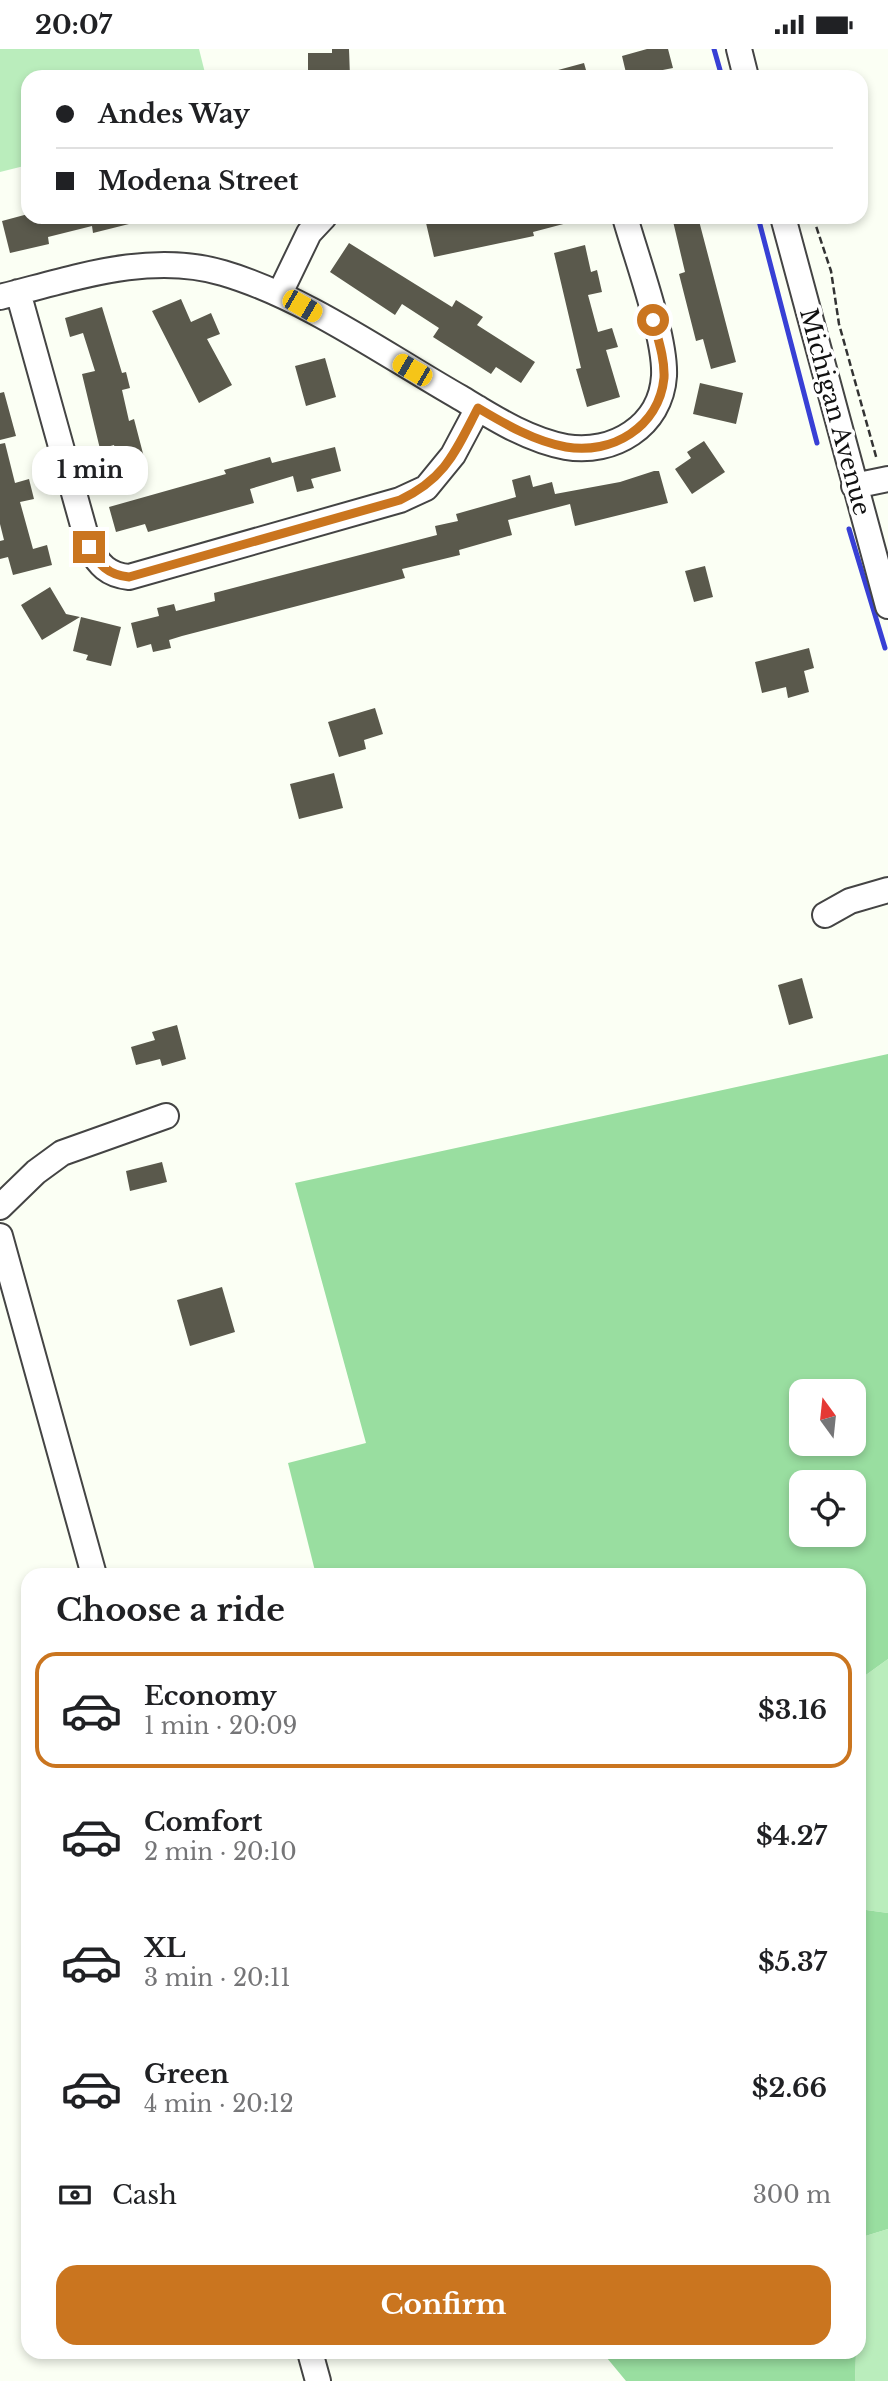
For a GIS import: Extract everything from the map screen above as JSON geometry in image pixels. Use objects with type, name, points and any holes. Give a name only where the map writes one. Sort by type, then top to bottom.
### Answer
[{"type":"street","points":[[739,49],[744,70]]},
{"type":"street","points":[[280,293],[309,233],[317,224]]},
{"type":"street","points":[[478,408],[453,456],[426,488],[400,500],[129,577],[118,576],[100,566],[89,547],[9,295],[97,272],[159,264],[221,272],[280,293],[478,408],[515,430],[563,446],[582,449],[610,446],[648,418],[661,393],[663,361],[627,224]]},
{"type":"street","name":"Michigan Avenue","points":[[785,224],[875,476],[888,606]]},
{"type":"street","points":[[825,915],[850,901],[888,890]]},
{"type":"street","points":[[0,1207],[36,1172],[62,1153],[166,1116]]},
{"type":"street","points":[[0,1236],[92,1568]]},
{"type":"street","points":[[312,2359],[318,2381]]},
{"type":"path","points":[[815,224],[831,271],[839,324],[874,452],[875,476]]},
{"type":"path","points":[[874,452],[875,476]]},
{"type":"green space","points":[[0,49],[199,49],[204,70],[21,70],[21,167],[0,172]]},
{"type":"green space","points":[[888,1054],[888,1659],[866,1675],[866,1568],[314,1568],[288,1463],[366,1443],[295,1183]]},
{"type":"green space","points":[[888,1659],[888,1913],[866,1910],[866,1675]]},
{"type":"green space","points":[[866,1910],[888,1913],[888,2229],[866,2236]]},
{"type":"green space","points":[[888,2229],[888,2381],[855,2381],[856,2359],[866,2359],[866,2236]]},
{"type":"green space","points":[[608,2359],[856,2359],[855,2381],[626,2381]]},
{"type":"building","points":[[332,49],[349,49],[350,70],[308,70],[308,53],[332,53]]},
{"type":"building","points":[[647,49],[668,49],[673,68],[625,70],[622,56]]},
{"type":"building","points":[[584,63],[586,70],[558,70]]},
{"type":"building","points":[[21,216],[21,224],[129,224],[93,233],[92,226],[48,237],[49,244],[10,253],[2,221]]},
{"type":"building","points":[[426,224],[563,224],[533,232],[534,236],[434,257]]},
{"type":"building","points":[[674,224],[700,224],[736,362],[711,369],[703,339],[696,341],[679,274],[685,272]]},
{"type":"building","points":[[349,243],[452,307],[456,300],[483,317],[477,325],[535,362],[521,383],[496,367],[491,374],[433,337],[439,328],[402,304],[395,315],[330,272]]},
{"type":"building","points":[[585,245],[591,272],[597,270],[602,292],[588,295],[598,332],[612,328],[618,347],[606,350],[620,397],[587,407],[576,369],[581,368],[554,253]]},
{"type":"building","points":[[181,299],[191,322],[211,313],[220,334],[207,339],[232,385],[199,403],[152,311]]},
{"type":"building","points":[[102,307],[122,373],[126,372],[130,388],[122,390],[129,421],[134,419],[146,465],[121,472],[114,445],[100,449],[82,374],[95,371],[83,333],[70,337],[65,318]]},
{"type":"building","points":[[325,358],[336,397],[306,406],[295,366]]},
{"type":"building","points":[[700,383],[743,393],[736,424],[693,414]]},
{"type":"building","points":[[4,392],[16,436],[0,440],[0,393]]},
{"type":"building","points":[[704,441],[725,472],[692,494],[675,469],[691,458],[687,452]]},
{"type":"building","points":[[5,443],[15,483],[29,479],[34,499],[20,502],[33,549],[47,545],[52,565],[13,575],[8,557],[0,559],[0,541],[4,540],[0,524],[0,444]]},
{"type":"building","points":[[335,447],[341,471],[311,479],[314,488],[297,492],[293,476],[250,489],[254,503],[148,532],[145,524],[116,532],[109,507],[226,474],[224,470],[270,457],[272,463]]},
{"type":"building","points":[[659,471],[668,503],[575,526],[570,504],[508,520],[512,535],[459,550],[460,555],[402,569],[405,578],[182,636],[169,640],[171,648],[153,652],[151,644],[137,648],[131,623],[159,616],[157,608],[174,604],[176,611],[215,601],[214,593],[437,535],[435,526],[458,521],[456,514],[516,497],[512,480],[530,475],[533,487],[552,482],[555,494],[620,482]]},
{"type":"building","points":[[705,566],[713,597],[694,602],[685,571]]},
{"type":"building","points":[[50,587],[66,614],[80,617],[42,640],[21,605]]},
{"type":"building","points":[[81,617],[121,627],[111,666],[86,660],[88,655],[73,651]]},
{"type":"building","points":[[809,648],[814,668],[804,671],[809,692],[788,698],[786,687],[762,693],[755,662]]},
{"type":"building","points":[[375,708],[383,734],[364,740],[366,749],[339,757],[328,722]]},
{"type":"building","points":[[334,773],[343,808],[299,819],[290,784]]},
{"type":"building","points":[[802,978],[813,1018],[789,1025],[778,985]]},
{"type":"building","points":[[177,1025],[186,1059],[162,1066],[160,1059],[136,1065],[131,1047],[155,1040],[152,1032]]},
{"type":"building","points":[[162,1162],[167,1182],[130,1191],[126,1171]]},
{"type":"building","points":[[222,1287],[235,1332],[190,1346],[177,1300]]},
{"type":"waterway","points":[[714,49],[720,70]]},
{"type":"waterway","points":[[760,224],[817,443]]},
{"type":"waterway","points":[[849,529],[885,648]]},
{"type":"route","points":[[89,547],[100,566],[118,576],[129,577],[400,500],[426,488],[453,456],[478,408],[515,430],[563,446],[582,449],[610,446],[635,431],[648,418],[661,393],[663,361],[653,320]]}]
